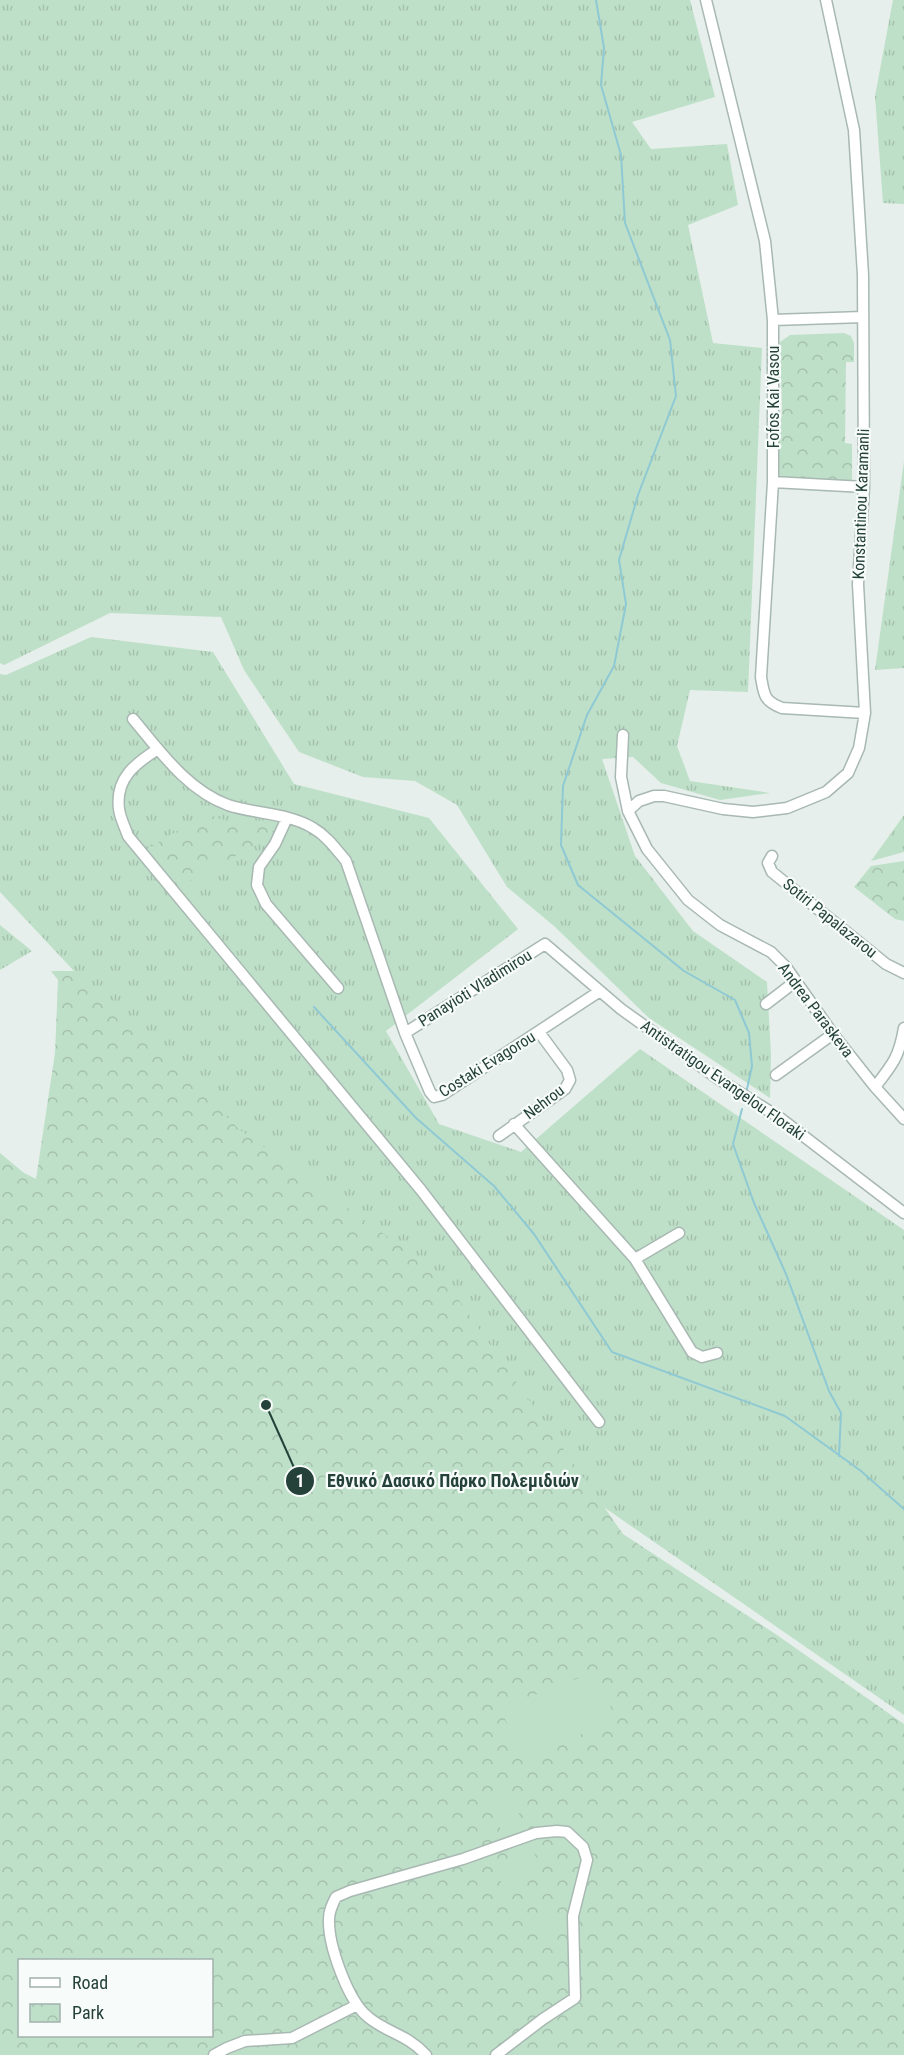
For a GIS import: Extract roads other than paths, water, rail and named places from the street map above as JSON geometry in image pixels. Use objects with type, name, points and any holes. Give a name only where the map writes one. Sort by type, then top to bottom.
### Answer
[{"type":"street","name":"Fofos Kai Vasou","points":[[706,0],[765,241],[773,320],[773,482],[761,677],[764,693],[770,703],[782,708],[865,713]]},
{"type":"street","name":"Konstantinou Karamanli","points":[[628,811],[639,801],[654,796],[664,796],[723,809],[753,812],[787,808],[826,792],[848,773],[859,748],[865,713],[858,584],[864,487],[863,275],[854,130],[826,0]]},
{"type":"street","points":[[773,320],[863,317]]},
{"type":"street","points":[[773,482],[864,487]]},
{"type":"street","points":[[133,718],[158,749],[197,788],[227,804],[287,818],[312,827],[331,842],[346,861],[405,1033]]},
{"type":"street","name":"Andrea Paraskeva","points":[[623,735],[621,777],[628,811],[647,849],[688,900],[720,925],[771,952],[786,967],[874,1087],[904,1119]]},
{"type":"street","points":[[158,749],[135,764],[121,786],[119,808],[128,836],[421,1190],[599,1422]]},
{"type":"street","points":[[287,818],[259,867],[257,885],[266,904],[338,988]]},
{"type":"street","name":"Sotiri Papalazarou","points":[[772,856],[768,863],[772,872],[886,964],[904,973]]},
{"type":"street","name":"Panayioti Vladimirou","points":[[405,1033],[545,944]]},
{"type":"street","name":"Antistratigou Evangelou Floraki","points":[[545,944],[621,1009],[717,1078],[780,1118],[904,1213]]},
{"type":"street","points":[[766,1004],[795,981]]},
{"type":"street","name":"Costaki Evagorou","points":[[405,1033],[434,1097],[442,1095],[600,991]]},
{"type":"street","points":[[874,1087],[895,1062],[904,1028]]},
{"type":"street","name":"Nehrou","points":[[499,1136],[565,1089],[570,1080],[567,1070],[539,1032]]},
{"type":"street","points":[[776,1075],[833,1034]]},
{"type":"street","points":[[514,1124],[635,1259],[692,1352],[702,1357],[717,1353]]},
{"type":"street","points":[[635,1259],[679,1233]]},
{"type":"street","points":[[426,2055],[405,2037],[365,2015],[357,2005],[342,1976],[329,1934],[330,1910],[336,1897],[463,1859],[537,1833],[567,1832],[583,1847],[587,1860],[573,1916],[575,1998],[496,2055]]},
{"type":"street","points":[[214,2055],[245,2041],[292,2038],[357,2005]]},
{"type":"waterway","points":[[596,0],[604,48],[601,85],[621,155],[625,223],[670,340],[676,396],[638,495],[619,560],[626,604],[614,666],[587,715],[563,786],[561,845],[578,885],[684,971],[735,1000],[749,1033],[752,1066],[747,1089]]},
{"type":"waterway","points":[[314,1007],[416,1118],[494,1186],[534,1234],[612,1352],[785,1416],[861,1471],[904,1509]]},
{"type":"waterway","points":[[742,1109],[733,1144],[754,1203],[786,1274],[829,1391],[841,1413],[839,1456]]},
{"type":"place","name":"Εθνικό Δασικό Πάρκο Πολεμιδιών","points":[[266,1405]]}]
